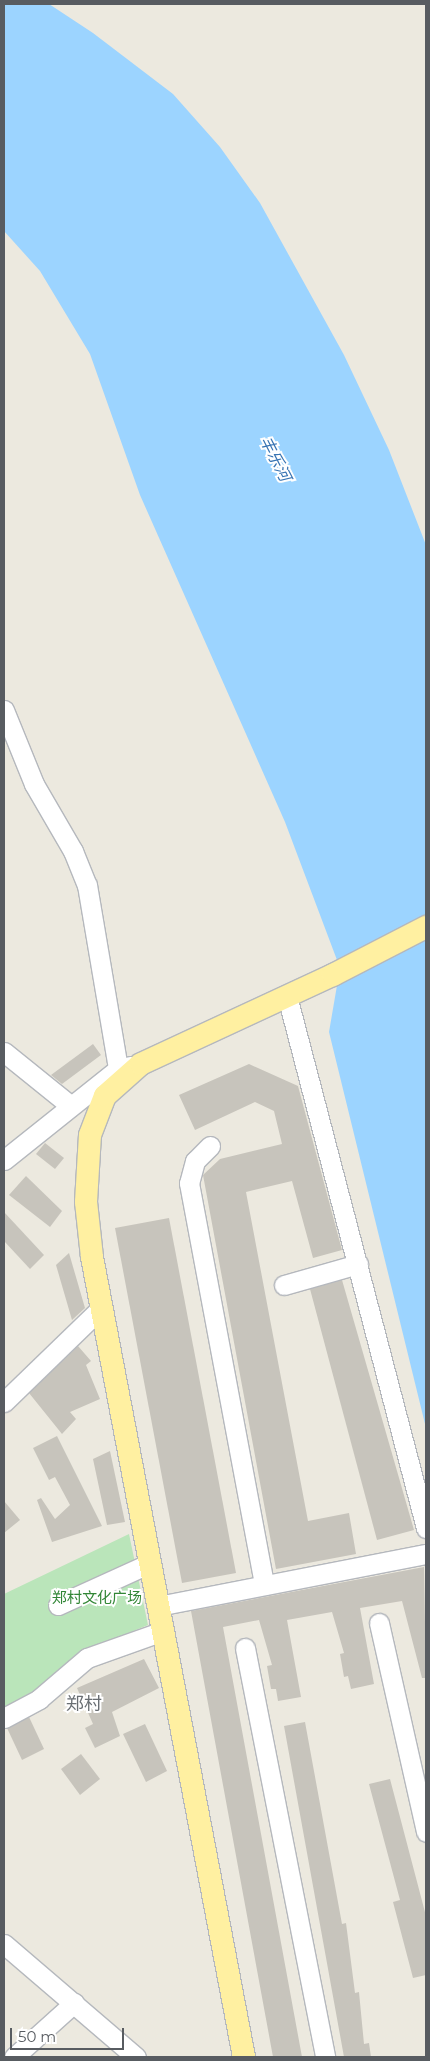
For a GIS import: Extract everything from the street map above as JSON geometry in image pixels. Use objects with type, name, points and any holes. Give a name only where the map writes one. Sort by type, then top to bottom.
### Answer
[{"type":"main road","points":[[244,2057],[102,1307],[88,1221],[90,1135],[105,1096],[141,1064],[334,975],[426,927]]},
{"type":"street","points":[[4,710],[34,784],[73,851],[87,885],[118,1069]]},
{"type":"street","points":[[287,996],[426,1528]]},
{"type":"street","points":[[4,1052],[71,1106]]},
{"type":"street","points":[[4,1160],[118,1069],[141,1064]]},
{"type":"street","points":[[210,1146],[195,1161],[190,1183],[264,1585]]},
{"type":"street","points":[[284,1285],[358,1264]]},
{"type":"street","points":[[4,1402],[102,1307]]},
{"type":"street","points":[[158,1606],[426,1554]]},
{"type":"street","points":[[58,1606],[150,1563]]},
{"type":"street","points":[[379,1623],[426,1832]]},
{"type":"street","points":[[4,1718],[39,1698],[88,1658],[163,1631]]},
{"type":"street","points":[[245,1648],[325,2057]]},
{"type":"street","points":[[4,1944],[136,2057]]},
{"type":"street","points":[[14,2057],[74,2003]]},
{"type":"green space","name":"郑村文化广场","points":[[129,1534],[148,1625],[75,1655],[35,1694],[4,1711],[4,1594]]},
{"type":"water","name":"丰乐河","points":[[4,4],[49,4],[93,33],[173,94],[220,147],[260,203],[344,355],[389,450],[426,545],[426,1428],[329,1032],[340,968],[285,822],[140,495],[90,354],[40,271],[4,231]]},
{"type":"building","points":[[93,1044],[101,1055],[62,1084],[51,1075]]},
{"type":"building","points":[[249,1064],[298,1086],[342,1250],[313,1258],[292,1181],[246,1192],[308,1521],[349,1513],[356,1554],[276,1569],[203,1175],[220,1159],[282,1144],[274,1111],[255,1102],[195,1130],[179,1095]]},
{"type":"building","points":[[45,1143],[64,1158],[55,1169],[36,1154]]},
{"type":"building","points":[[26,1176],[62,1211],[50,1227],[9,1195]]},
{"type":"building","points":[[4,1212],[44,1255],[30,1269],[4,1241]]},
{"type":"building","points":[[169,1218],[236,1573],[182,1583],[115,1228]]},
{"type":"building","points":[[69,1253],[85,1308],[72,1320],[56,1265]]},
{"type":"building","points":[[342,1280],[414,1530],[377,1540],[310,1289]]},
{"type":"building","points":[[78,1346],[91,1361],[86,1365],[100,1399],[70,1412],[76,1419],[62,1434],[29,1393]]},
{"type":"building","points":[[57,1436],[102,1526],[52,1542],[37,1500],[41,1498],[55,1519],[70,1505],[55,1477],[49,1480],[33,1448]]},
{"type":"building","points":[[110,1451],[125,1522],[107,1525],[93,1459]]},
{"type":"building","points":[[4,1501],[20,1520],[4,1533]]},
{"type":"building","points":[[424,1567],[426,1678],[422,1678],[402,1601],[360,1608],[374,1684],[351,1689],[348,1676],[344,1677],[340,1654],[344,1653],[332,1612],[287,1620],[301,1697],[278,1701],[276,1689],[271,1689],[267,1666],[272,1665],[259,1620],[223,1627],[302,2057],[273,2057],[191,1611]]},
{"type":"building","points":[[144,1659],[159,1688],[112,1712],[120,1736],[95,1748],[85,1728],[93,1724],[77,1688]]},
{"type":"building","points":[[29,1717],[44,1749],[22,1760],[7,1728]]},
{"type":"building","points":[[305,1722],[342,1924],[346,1923],[355,1993],[359,1992],[364,2044],[369,2043],[371,2057],[344,2057],[284,1726]]},
{"type":"building","points":[[145,1724],[167,1771],[146,1782],[123,1734]]},
{"type":"building","points":[[81,1754],[100,1779],[80,1795],[61,1769]]},
{"type":"building","points":[[390,1779],[426,1916],[426,1975],[413,1978],[393,1902],[400,1900],[369,1784]]},
{"type":"district","name":"郑村","points":[[84,1704]]}]
